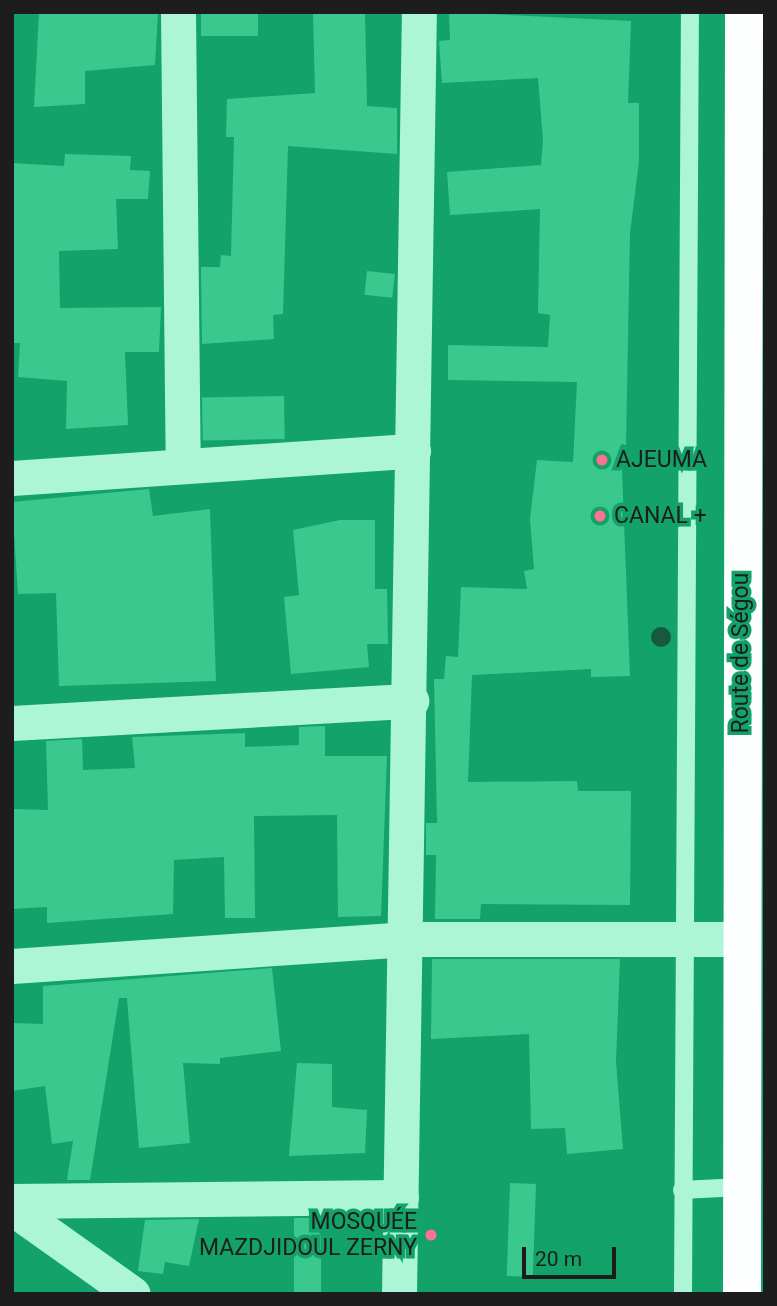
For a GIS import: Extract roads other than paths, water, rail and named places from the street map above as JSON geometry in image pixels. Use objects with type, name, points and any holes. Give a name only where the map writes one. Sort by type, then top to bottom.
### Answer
[{"type":"highway","name":"Route de Ségou","points":[[742,1294],[739,939],[744,12]]},
{"type":"street","points":[[178,12],[183,466]]},
{"type":"street","points":[[399,1294],[408,939],[419,12]]},
{"type":"street","points":[[12,478],[413,451]]},
{"type":"street","points":[[12,723],[411,701]]},
{"type":"street","points":[[12,966],[408,939],[739,939]]},
{"type":"street","points":[[12,1201],[401,1197]]},
{"type":"street","points":[[12,1208],[133,1294]]},
{"type":"lane","points":[[682,1294],[680,939],[690,12]]},
{"type":"lane","points":[[682,1190],[741,1187]]},
{"type":"place","name":"AJEUMA","points":[[602,460]]},
{"type":"place","name":"CANAL +","points":[[600,516]]},
{"type":"place","name":"MOSQUÉE MAZDJIDOUL ZERNY","points":[[431,1235]]}]
